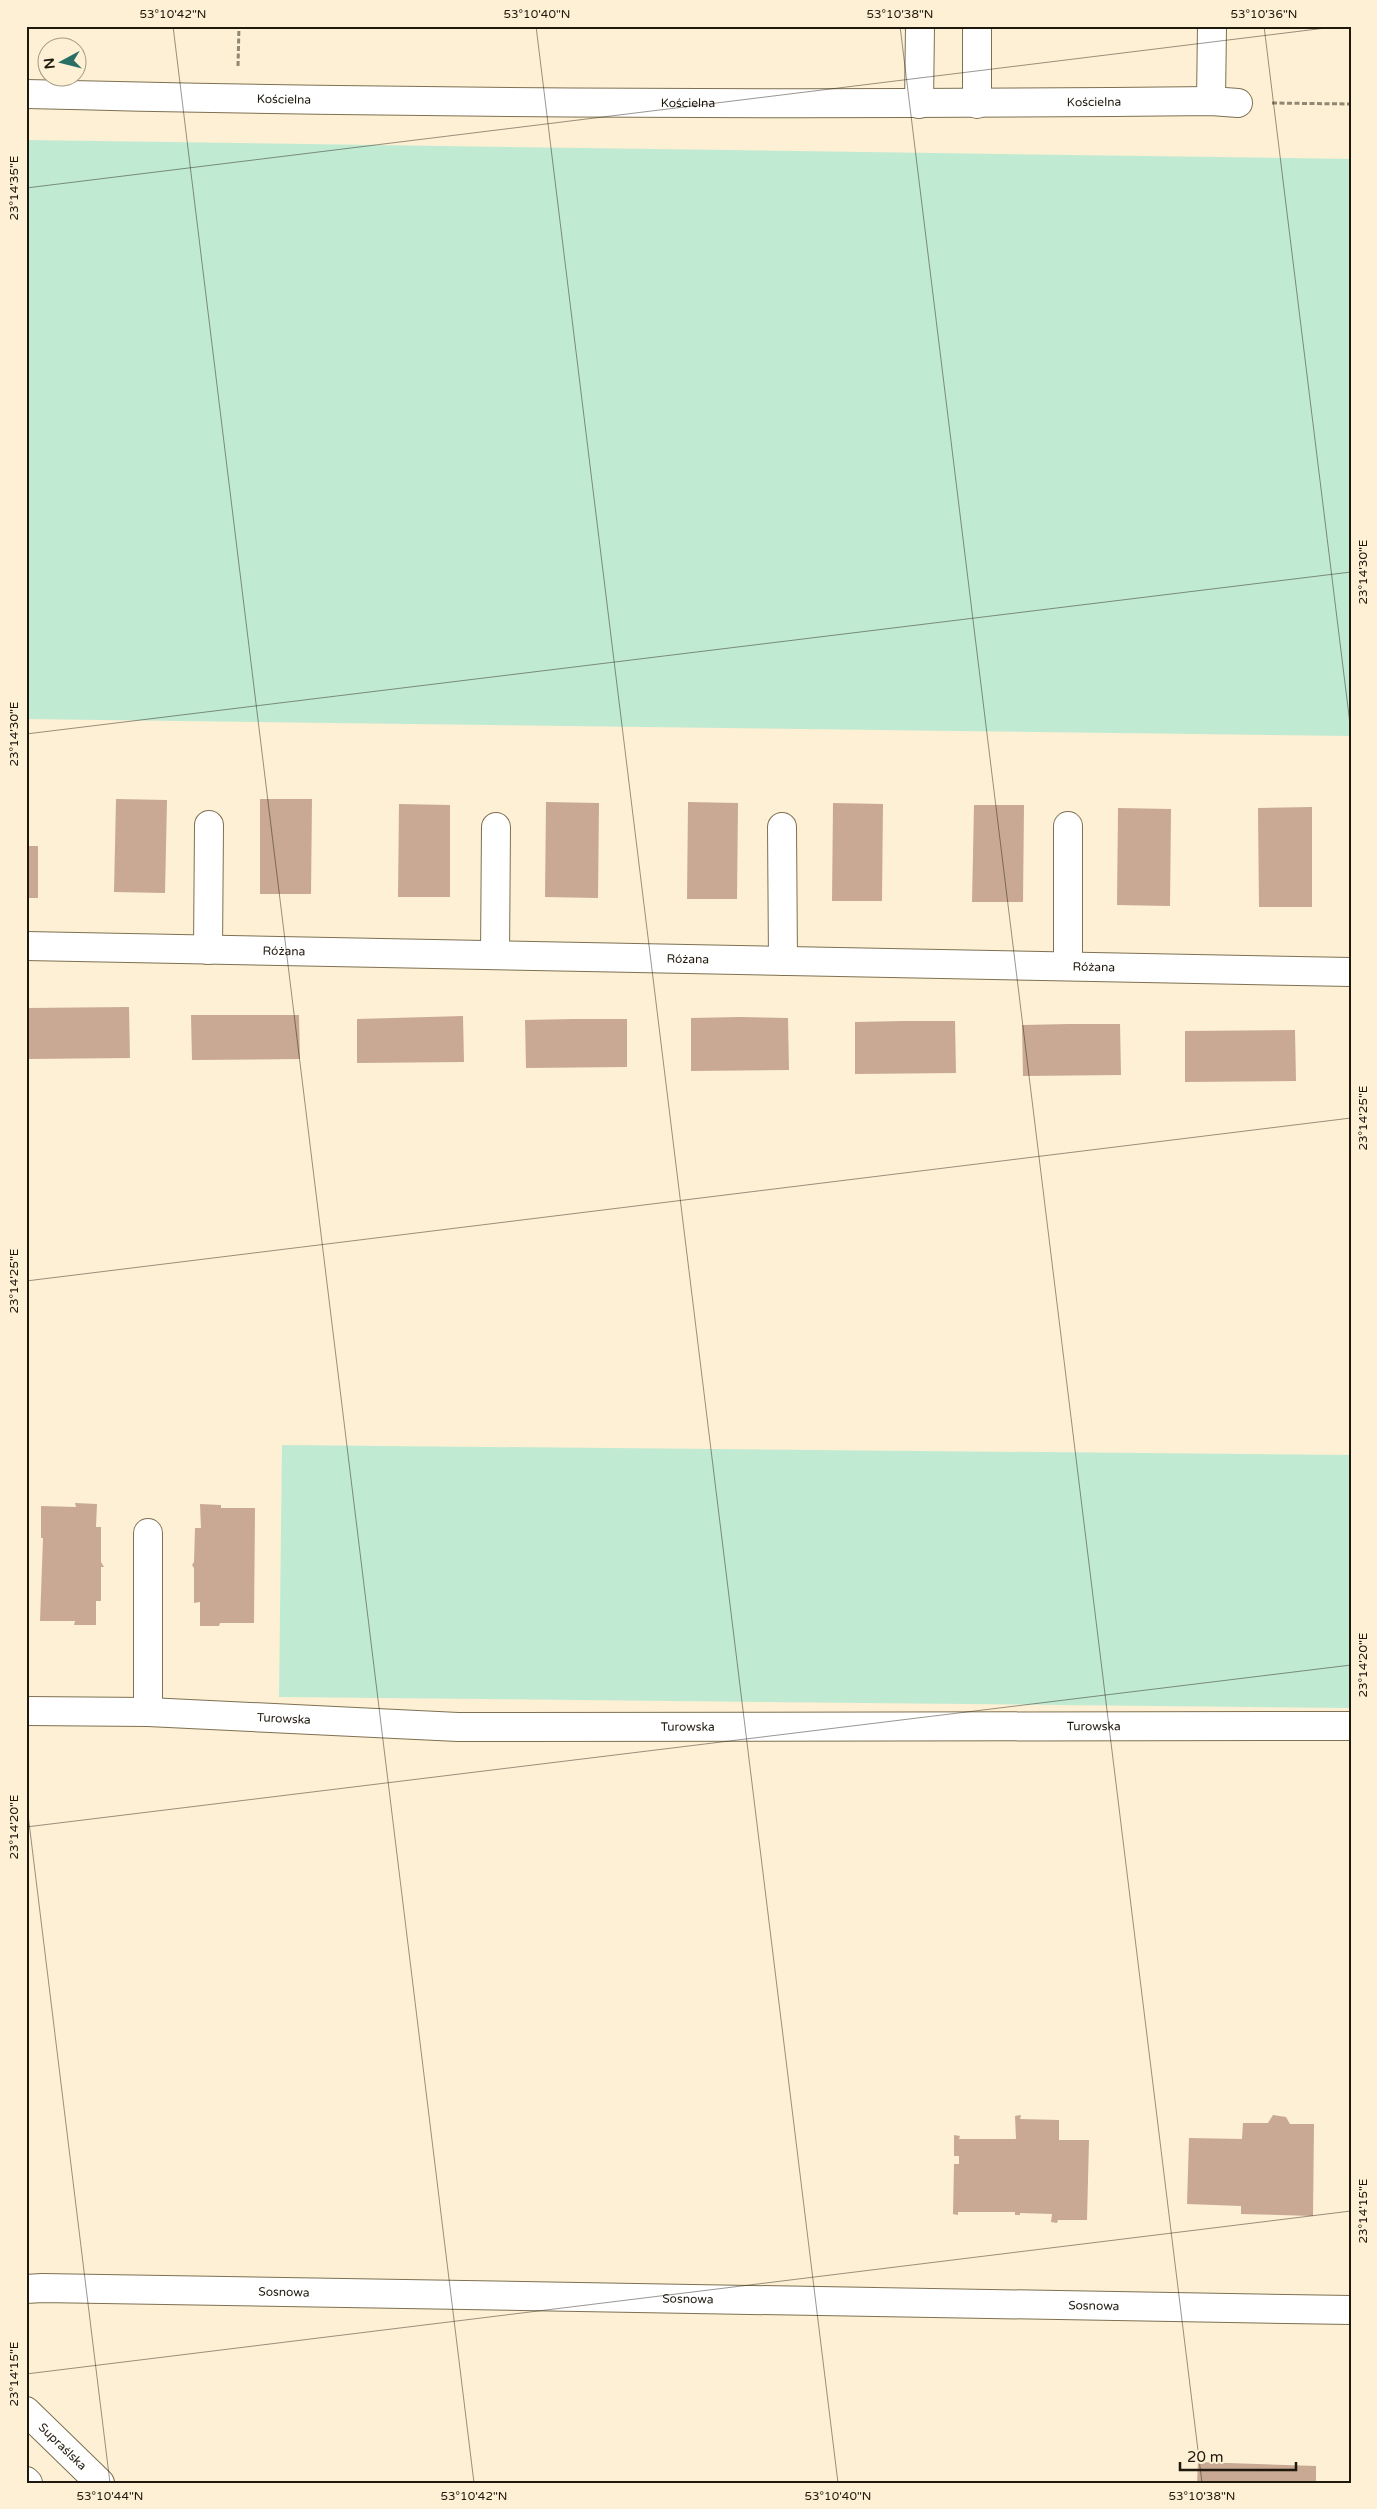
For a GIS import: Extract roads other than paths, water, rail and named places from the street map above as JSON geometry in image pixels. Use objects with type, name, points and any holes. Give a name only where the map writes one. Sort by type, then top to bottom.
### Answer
[{"type":"street","points":[[919,104],[920,26]]},
{"type":"street","points":[[977,26],[977,104]]},
{"type":"street","points":[[1211,101],[1212,26]]},
{"type":"street","name":"Kościelna","points":[[26,94],[237,99],[919,104],[1238,102]]},
{"type":"street","points":[[208,950],[209,825]]},
{"type":"street","points":[[1068,826],[1068,966]]},
{"type":"street","points":[[495,955],[496,827]]},
{"type":"street","points":[[782,827],[783,961]]},
{"type":"street","name":"Różana","points":[[26,946],[1351,972]]},
{"type":"street","points":[[148,1533],[148,1712]]},
{"type":"street","name":"Turowska","points":[[26,1711],[148,1712],[458,1727],[1351,1726]]},
{"type":"street","name":"Sosnowa","points":[[26,2289],[1351,2310]]},
{"type":"street","name":"Supraślska","points":[[26,2411],[100,2483]]}]
